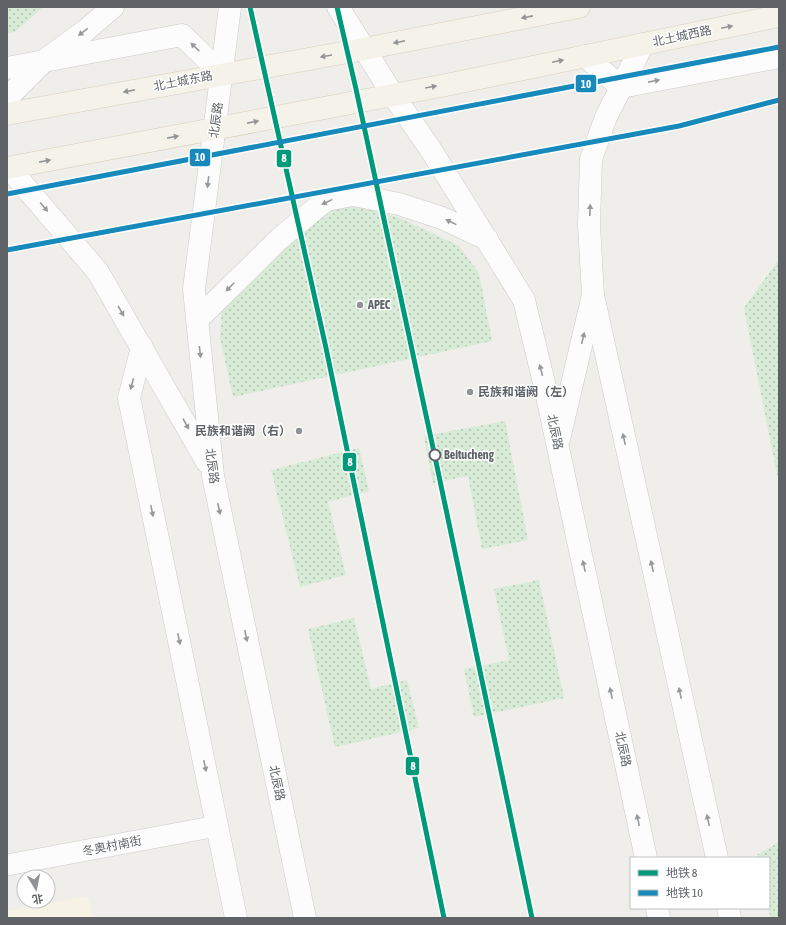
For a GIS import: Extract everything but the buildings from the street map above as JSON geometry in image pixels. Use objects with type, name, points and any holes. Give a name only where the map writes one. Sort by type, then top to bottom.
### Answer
[{"type":"main road","points":[[7,98],[45,60],[85,31],[113,7]]},
{"type":"main road","name":"北辰路","points":[[230,7],[194,289],[212,470],[306,918]]},
{"type":"main road","name":"北辰路","points":[[338,7],[393,95],[431,150],[524,300],[558,444],[646,857]]},
{"type":"main road","points":[[222,74],[364,49],[579,7]]},
{"type":"main road","name":"北土城西路","points":[[215,129],[393,95],[779,16]]},
{"type":"main road","name":"北土城东路","points":[[7,68],[182,34],[222,74]]},
{"type":"main road","points":[[643,44],[606,116],[591,159],[590,225],[593,295],[717,857]]},
{"type":"main road","points":[[584,56],[621,87]]},
{"type":"main road","points":[[621,87],[779,57]]},
{"type":"main road","name":"北土城东路","points":[[7,114],[222,74]]},
{"type":"main road","points":[[8,168],[215,129]]},
{"type":"main road","points":[[8,168],[98,272],[212,470]]},
{"type":"main road","points":[[197,320],[279,239],[326,200],[353,195],[399,204],[442,218],[486,239]]},
{"type":"main road","points":[[558,444],[593,295]]},
{"type":"main road","points":[[142,347],[129,398],[236,918]]},
{"type":"street","name":"冬奥村南街","points":[[7,865],[217,826]]},
{"type":"shaded area","points":[[88,896],[93,918],[7,918],[7,911],[18,909],[56,909],[56,902]]},
{"type":"green space","points":[[7,7],[43,7],[15,32],[7,33]]},
{"type":"green space","points":[[352,203],[400,218],[459,246],[479,273],[492,341],[233,397],[220,337],[222,309],[297,218]]},
{"type":"green space","points":[[779,259],[779,484],[744,308]]},
{"type":"green space","points":[[505,421],[528,540],[482,549],[468,476],[433,483],[424,436]]},
{"type":"green space","points":[[359,448],[369,491],[328,502],[346,575],[300,587],[271,470]]},
{"type":"green space","points":[[539,580],[564,698],[474,717],[464,669],[509,660],[494,589]]},
{"type":"green space","points":[[354,618],[371,689],[407,680],[419,728],[335,747],[308,629]]},
{"type":"green space","points":[[779,842],[779,918],[771,918],[768,909],[770,909],[770,857],[757,857],[757,855]]},
{"type":"metro line","name":"8","points":[[250,7],[326,348],[444,918]]},
{"type":"metro line","name":"8","points":[[337,7],[435,457],[532,918]]},
{"type":"metro line","name":"10","points":[[7,194],[779,47]]},
{"type":"metro line","name":"10","points":[[7,250],[679,126],[779,100]]},
{"type":"place","name":"APEC","points":[[360,305]]},
{"type":"place","name":"民族和谐阙（左）","points":[[470,392]]},
{"type":"place","name":"民族和谐阙（右）","points":[[299,431]]},
{"type":"place","name":"Beitucheng","points":[[435,455]]}]
